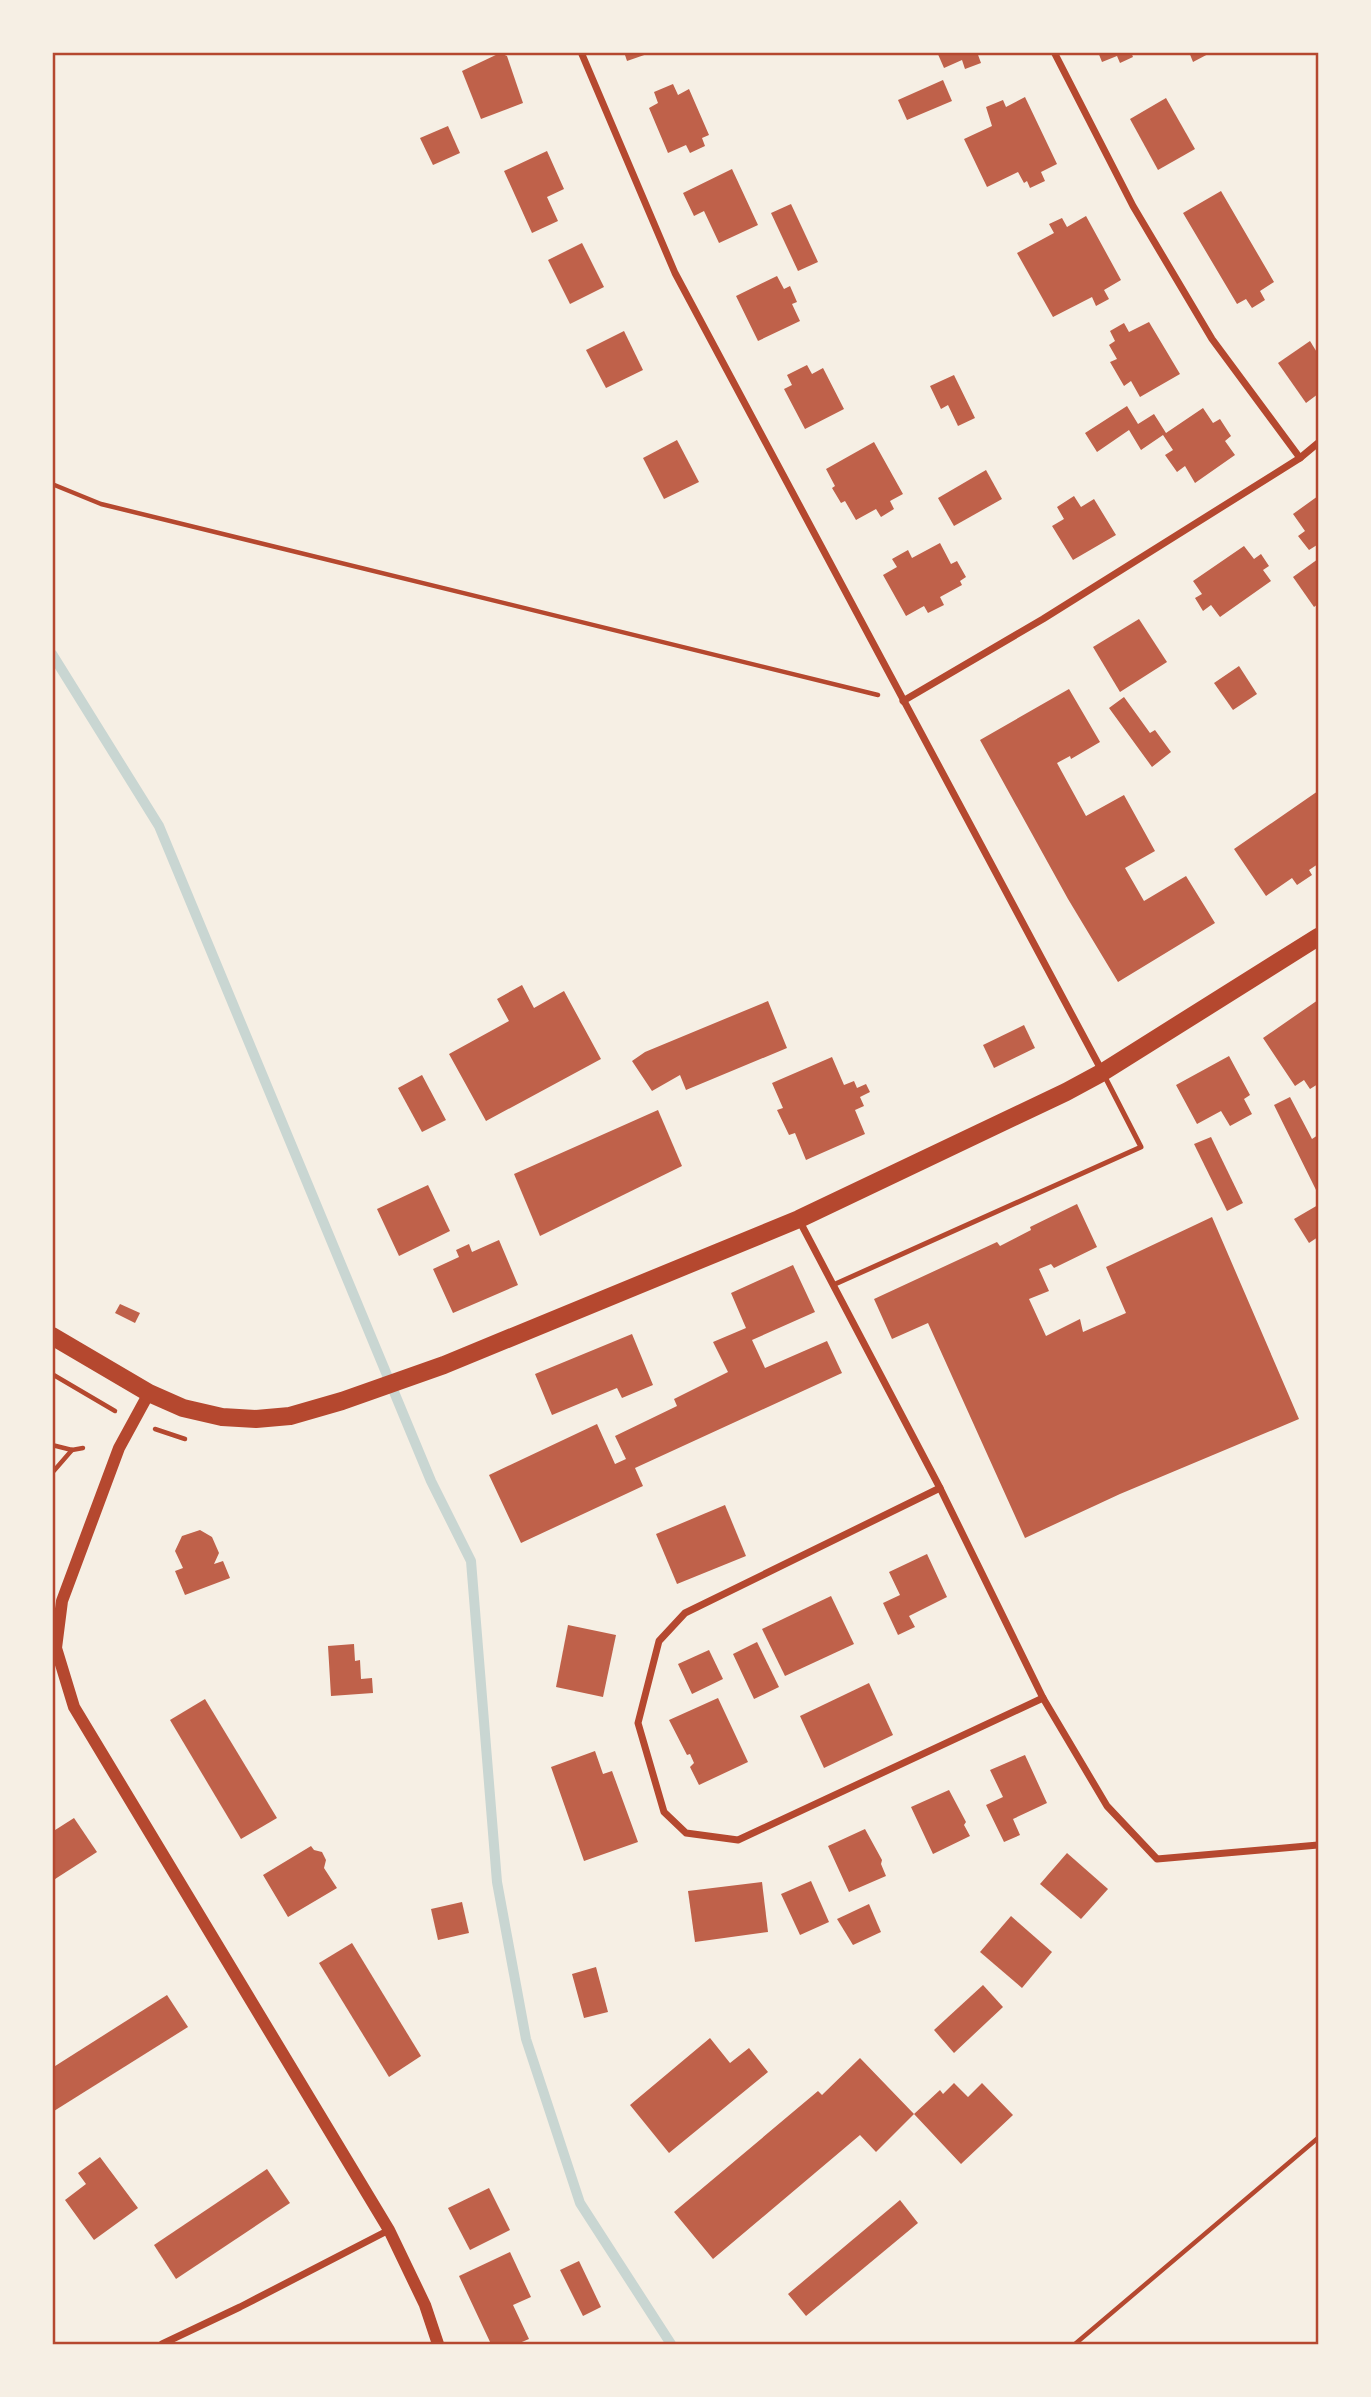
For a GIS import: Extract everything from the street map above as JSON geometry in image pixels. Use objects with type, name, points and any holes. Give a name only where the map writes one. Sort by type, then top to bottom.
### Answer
[{"type":"main road","points":[[52,1336],[149,1393],[183,1408],[222,1417],[256,1419],[290,1416],[342,1401],[444,1365],[799,1219],[1103,1072],[1318,937]]},
{"type":"street","points":[[581,52],[676,273],[1103,1072]]},
{"type":"street","points":[[1054,52],[1133,206],[1212,339],[1300,458]]},
{"type":"street","points":[[903,701],[1043,619],[1300,458],[1318,443]]},
{"type":"street","points":[[799,1219],[940,1488],[1044,1698],[1108,1806],[1157,1859],[1318,1845]]},
{"type":"street","points":[[149,1393],[119,1448],[62,1601],[56,1648],[74,1707],[389,2230],[425,2305],[438,2344]]},
{"type":"street","points":[[940,1488],[685,1613],[659,1641],[638,1723],[664,1812],[686,1833],[738,1840],[1044,1698]]},
{"type":"street","points":[[162,2344],[389,2230]]},
{"type":"lane","points":[[833,1285],[1141,1147],[1103,1072]]},
{"type":"path","points":[[52,484],[100,504],[903,701]]},
{"type":"path","points":[[52,1446],[72,1450],[83,1448]]},
{"type":"path","points":[[52,1473],[72,1450]]},
{"type":"path","points":[[1075,2344],[1318,2138]]},
{"type":"building","points":[[624,52],[650,52],[650,53],[627,61]]},
{"type":"building","points":[[937,52],[977,52],[981,63],[965,69],[962,60],[944,68]]},
{"type":"building","points":[[1098,52],[1131,52],[1133,57],[1120,63],[1117,56],[1102,62]]},
{"type":"building","points":[[1189,52],[1212,52],[1193,62]]},
{"type":"building","points":[[500,53],[507,56],[523,103],[481,119],[462,71]]},
{"type":"building","points":[[943,80],[952,101],[907,120],[898,100]]},
{"type":"building","points":[[673,84],[678,95],[689,89],[709,135],[702,138],[705,146],[690,153],[686,145],[668,153],[649,108],[658,103],[654,92]]},
{"type":"building","points":[[1025,97],[1057,164],[1041,172],[1045,181],[1030,188],[1018,172],[987,187],[964,139],[992,126],[986,107],[1003,100],[1006,107]]},
{"type":"building","points":[[1166,98],[1195,149],[1158,170],[1130,119]]},
{"type":"building","points":[[448,126],[460,153],[433,165],[420,138]]},
{"type":"building","points":[[547,151],[564,189],[547,197],[558,221],[532,233],[504,171]]},
{"type":"building","points":[[732,169],[758,225],[719,243],[704,211],[694,216],[683,193]]},
{"type":"building","points":[[1221,191],[1274,282],[1260,291],[1265,300],[1252,308],[1246,299],[1237,304],[1183,213]]},
{"type":"building","points":[[791,204],[818,262],[798,271],[771,213]]},
{"type":"building","points":[[1086,216],[1121,280],[1104,290],[1109,299],[1096,306],[1092,297],[1053,317],[1017,253],[1054,233],[1049,224],[1062,218],[1067,227]]},
{"type":"building","points":[[582,243],[604,287],[570,304],[548,260]]},
{"type":"building","points":[[777,276],[784,289],[790,286],[797,302],[792,304],[800,321],[758,341],[736,296]]},
{"type":"building","points":[[1149,322],[1180,374],[1140,397],[1131,381],[1124,386],[1110,362],[1117,359],[1109,345],[1115,341],[1110,331],[1124,323],[1129,332]]},
{"type":"building","points":[[624,331],[643,370],[606,388],[586,350]]},
{"type":"building","points":[[1310,341],[1318,354],[1318,394],[1306,403],[1278,363]]},
{"type":"building","points":[[807,365],[812,374],[823,368],[844,409],[805,429],[784,389],[792,385],[787,375]]},
{"type":"building","points":[[954,375],[975,418],[958,426],[948,405],[941,409],[930,386]]},
{"type":"building","points":[[1127,406],[1138,424],[1154,414],[1166,433],[1203,408],[1213,423],[1220,419],[1231,436],[1225,441],[1235,455],[1195,483],[1185,466],[1177,472],[1165,455],[1173,450],[1163,435],[1141,450],[1129,430],[1097,452],[1085,433]]},
{"type":"building","points":[[677,440],[699,482],[664,499],[643,458]]},
{"type":"building","points":[[874,442],[903,494],[890,501],[894,509],[881,517],[876,509],[856,520],[845,501],[841,503],[832,488],[835,486],[826,469]]},
{"type":"building","points":[[986,470],[1002,499],[954,526],[938,498]]},
{"type":"building","points":[[1074,496],[1081,507],[1094,499],[1116,535],[1073,560],[1052,526],[1064,519],[1057,507]]},
{"type":"building","points":[[1318,496],[1318,547],[1317,545],[1309,550],[1298,536],[1305,531],[1293,514]]},
{"type":"building","points":[[940,543],[951,564],[957,561],[966,577],[960,581],[962,585],[940,597],[944,605],[928,613],[924,606],[906,616],[883,575],[897,567],[892,559],[908,550],[912,558]]},
{"type":"building","points":[[1244,546],[1254,559],[1261,554],[1269,566],[1263,570],[1271,581],[1220,617],[1211,605],[1203,611],[1195,598],[1202,594],[1193,581]]},
{"type":"building","points":[[1318,559],[1318,604],[1314,607],[1293,577]]},
{"type":"building","points":[[1139,619],[1167,662],[1120,692],[1093,647]]},
{"type":"building","points":[[1239,666],[1257,694],[1233,710],[1214,683]]},
{"type":"building","points":[[1069,689],[1100,742],[1071,759],[1070,756],[1057,763],[1086,816],[1124,795],[1155,851],[1125,868],[1144,901],[1186,876],[1215,923],[1118,982],[1068,899],[980,740]]},
{"type":"building","points":[[1124,697],[1150,733],[1155,730],[1171,752],[1152,767],[1109,708]]},
{"type":"building","points":[[1318,791],[1318,864],[1309,870],[1312,875],[1297,885],[1292,878],[1266,896],[1234,849]]},
{"type":"building","points":[[522,985],[534,1008],[564,991],[601,1059],[486,1121],[449,1054],[509,1021],[497,999]]},
{"type":"building","points":[[1318,1000],[1318,1084],[1310,1089],[1304,1080],[1295,1086],[1263,1038]]},
{"type":"building","points":[[768,1001],[787,1048],[686,1090],[680,1075],[652,1091],[632,1061],[645,1052]]},
{"type":"building","points":[[1024,1025],[1035,1048],[994,1068],[983,1045]]},
{"type":"building","points":[[1229,1056],[1250,1095],[1244,1099],[1252,1114],[1230,1126],[1221,1111],[1197,1124],[1176,1085]]},
{"type":"building","points":[[832,1057],[844,1085],[854,1081],[857,1088],[866,1084],[870,1092],[860,1097],[864,1106],[855,1110],[865,1134],[806,1160],[795,1133],[789,1135],[777,1110],[783,1108],[772,1083]]},
{"type":"building","points":[[422,1075],[446,1120],[422,1132],[398,1088]]},
{"type":"building","points":[[1290,1097],[1312,1139],[1318,1135],[1318,1194],[1274,1105]]},
{"type":"building","points":[[658,1110],[682,1166],[540,1236],[514,1174]]},
{"type":"building","points":[[1211,1137],[1243,1203],[1227,1211],[1194,1144]]},
{"type":"building","points":[[428,1185],[450,1231],[399,1256],[377,1209]]},
{"type":"building","points":[[1077,1204],[1097,1247],[1054,1268],[1051,1264],[1039,1269],[1049,1291],[1029,1299],[1046,1336],[1080,1319],[1083,1332],[1126,1313],[1106,1267],[1212,1217],[1299,1419],[1120,1494],[1025,1538],[928,1323],[892,1339],[874,1299],[997,1242],[1000,1246],[1031,1230],[1030,1227]]},
{"type":"building","points":[[1318,1205],[1318,1237],[1309,1243],[1294,1219]]},
{"type":"building","points":[[499,1240],[518,1285],[453,1313],[433,1269],[459,1257],[456,1250],[469,1244],[472,1252]]},
{"type":"building","points":[[793,1265],[815,1312],[752,1340],[765,1368],[827,1341],[842,1373],[635,1468],[643,1486],[521,1543],[489,1475],[597,1424],[615,1464],[626,1459],[615,1436],[677,1406],[674,1399],[728,1372],[713,1342],[746,1328],[731,1293]]},
{"type":"building","points":[[120,1304],[140,1313],[135,1323],[115,1313]]},
{"type":"building","points":[[632,1334],[653,1385],[622,1398],[617,1388],[552,1415],[535,1374]]},
{"type":"building","points":[[725,1505],[746,1556],[677,1584],[656,1534]]},
{"type":"building","points":[[200,1530],[212,1537],[219,1553],[214,1564],[223,1561],[230,1578],[185,1595],[175,1571],[183,1568],[175,1551],[182,1536]]},
{"type":"building","points":[[927,1554],[947,1597],[909,1616],[915,1627],[898,1635],[883,1603],[900,1595],[889,1572]]},
{"type":"building","points":[[831,1596],[854,1644],[785,1676],[762,1629]]},
{"type":"building","points":[[568,1625],[616,1635],[603,1697],[556,1687]]},
{"type":"building","points":[[757,1642],[779,1687],[754,1699],[733,1654]]},
{"type":"building","points":[[354,1644],[355,1661],[360,1660],[361,1679],[372,1678],[373,1693],[331,1696],[328,1646]]},
{"type":"building","points":[[709,1650],[723,1679],[692,1694],[678,1664]]},
{"type":"building","points":[[869,1683],[893,1735],[824,1768],[800,1716]]},
{"type":"building","points":[[718,1698],[748,1762],[699,1785],[690,1767],[694,1763],[690,1754],[687,1755],[669,1720]]},
{"type":"building","points":[[205,1699],[277,1818],[241,1839],[170,1720]]},
{"type":"building","points":[[595,1751],[603,1774],[612,1771],[638,1842],[584,1861],[551,1767]]},
{"type":"building","points":[[1025,1755],[1047,1803],[1013,1819],[1020,1835],[1004,1842],[986,1805],[1003,1797],[990,1770]]},
{"type":"building","points":[[949,1790],[966,1822],[964,1825],[970,1836],[933,1854],[911,1807]]},
{"type":"building","points":[[74,1818],[97,1852],[52,1881],[52,1832]]},
{"type":"building","points":[[865,1829],[882,1860],[886,1876],[849,1892],[828,1846]]},
{"type":"building","points":[[311,1846],[322,1852],[326,1860],[324,1868],[337,1888],[288,1917],[263,1875]]},
{"type":"building","points":[[1067,1853],[1108,1889],[1081,1919],[1040,1884]]},
{"type":"building","points":[[811,1881],[829,1922],[800,1935],[781,1894]]},
{"type":"building","points":[[762,1882],[768,1932],[695,1942],[688,1891]]},
{"type":"building","points":[[462,1902],[469,1933],[438,1940],[431,1909]]},
{"type":"building","points":[[869,1904],[881,1932],[853,1945],[837,1919]]},
{"type":"building","points":[[1011,1916],[1052,1952],[1022,1988],[980,1952]]},
{"type":"building","points":[[352,1943],[421,2056],[389,2077],[319,1963]]},
{"type":"building","points":[[596,1967],[608,2012],[584,2018],[572,1974]]},
{"type":"building","points":[[983,1985],[1003,2007],[954,2053],[934,2030]]},
{"type":"building","points":[[167,1995],[188,2027],[54,2111],[52,2068]]},
{"type":"building","points":[[710,2038],[730,2063],[749,2048],[768,2072],[669,2153],[630,2105]]},
{"type":"building","points":[[860,2058],[914,2114],[876,2152],[860,2135],[713,2259],[674,2212],[818,2091],[822,2095]]},
{"type":"building","points":[[954,2083],[968,2097],[982,2083],[1013,2115],[961,2164],[914,2114],[940,2090],[943,2094]]},
{"type":"building","points":[[100,2157],[138,2208],[94,2240],[65,2200],[86,2184],[78,2173]]},
{"type":"building","points":[[267,2169],[290,2203],[176,2279],[154,2245]]},
{"type":"building","points":[[489,2188],[510,2230],[470,2250],[448,2208]]},
{"type":"building","points":[[900,2200],[918,2223],[806,2316],[788,2294]]},
{"type":"building","points":[[510,2252],[531,2297],[513,2305],[529,2339],[517,2344],[491,2344],[459,2276]]},
{"type":"building","points":[[579,2261],[601,2307],[583,2316],[560,2270]]},
{"type":"waterway","points":[[52,654],[159,826],[431,1481],[471,1561],[497,1882],[526,2039],[580,2203],[671,2344]]}]
